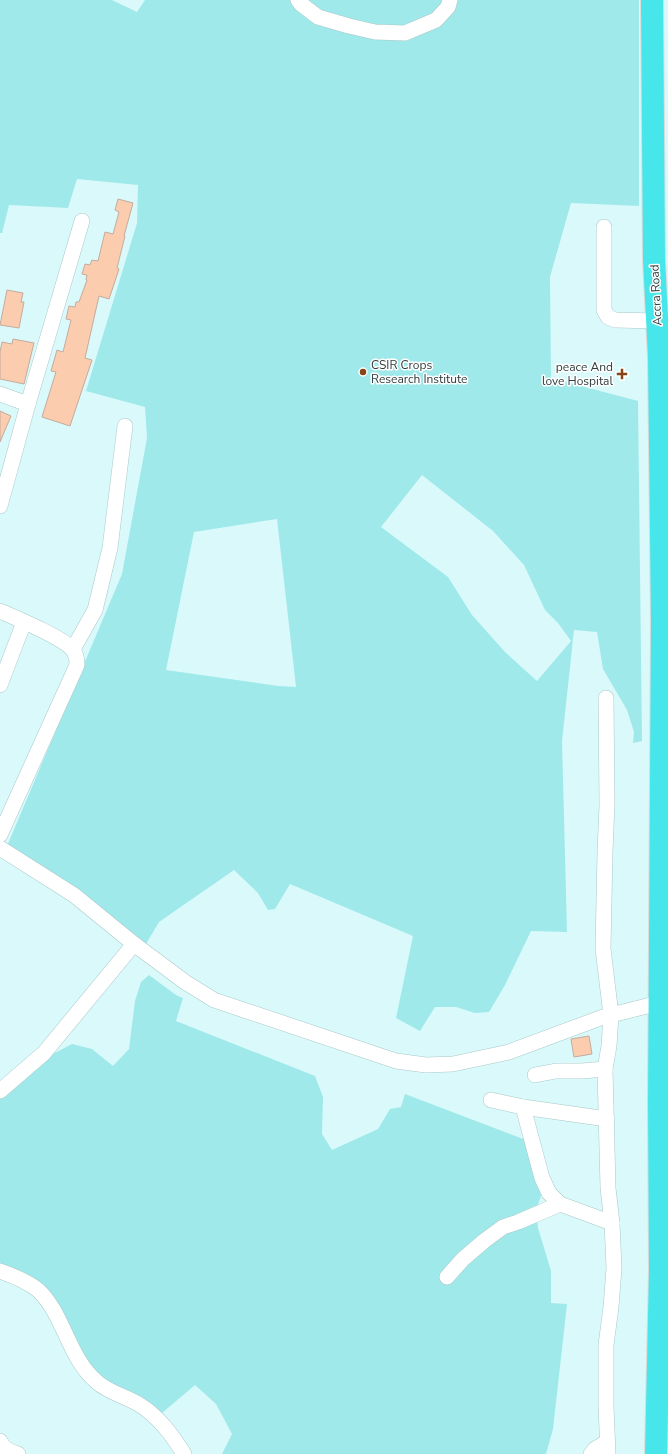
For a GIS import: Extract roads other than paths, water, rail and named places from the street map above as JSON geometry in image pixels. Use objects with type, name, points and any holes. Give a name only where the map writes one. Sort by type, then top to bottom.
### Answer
[{"type":"highway","name":"Accra Road","points":[[652,0],[654,260],[659,365],[664,1003],[656,1454]]},
{"type":"street","points":[[298,0],[301,4],[318,16],[349,26],[375,32],[406,33],[436,20],[448,7],[450,0]]},
{"type":"street","points":[[0,506],[28,404],[82,221]]},
{"type":"street","points":[[604,227],[604,310],[608,317],[615,320],[657,321]]},
{"type":"street","points":[[0,394],[28,404]]},
{"type":"street","points":[[73,650],[95,610],[107,561],[112,533],[125,426]]},
{"type":"street","points":[[0,611],[61,640],[73,650],[78,665],[0,834]]},
{"type":"street","points":[[0,685],[24,622]]},
{"type":"street","points":[[591,1454],[596,1449],[608,1448],[606,1345],[612,1307],[614,1268],[612,1223],[608,1188],[605,1069],[612,1015],[603,949],[607,805],[606,698]]},
{"type":"street","points":[[0,848],[74,895],[134,944],[185,982],[214,1000],[396,1061],[426,1065],[454,1064],[509,1052],[612,1015],[664,1003]]},
{"type":"street","points":[[3,1087],[44,1053],[134,944]]},
{"type":"street","points":[[535,1075],[556,1071],[605,1069]]},
{"type":"street","points":[[491,1100],[523,1107],[607,1119]]},
{"type":"street","points":[[523,1107],[542,1178],[550,1193],[560,1204],[612,1223]]},
{"type":"street","points":[[447,1277],[463,1259],[484,1241],[503,1228],[560,1204]]},
{"type":"street","points":[[0,1271],[15,1276],[39,1291],[50,1305],[73,1352],[87,1372],[97,1382],[109,1390],[125,1396],[155,1416],[168,1430],[184,1454]]},
{"type":"street","points":[[0,1441],[2,1445],[10,1451],[18,1454]]},
{"type":"place","name":"CSIR Crops Research Institute","points":[[363,372]]},
{"type":"place","name":"peace And love Hospital","points":[[622,374]]}]
